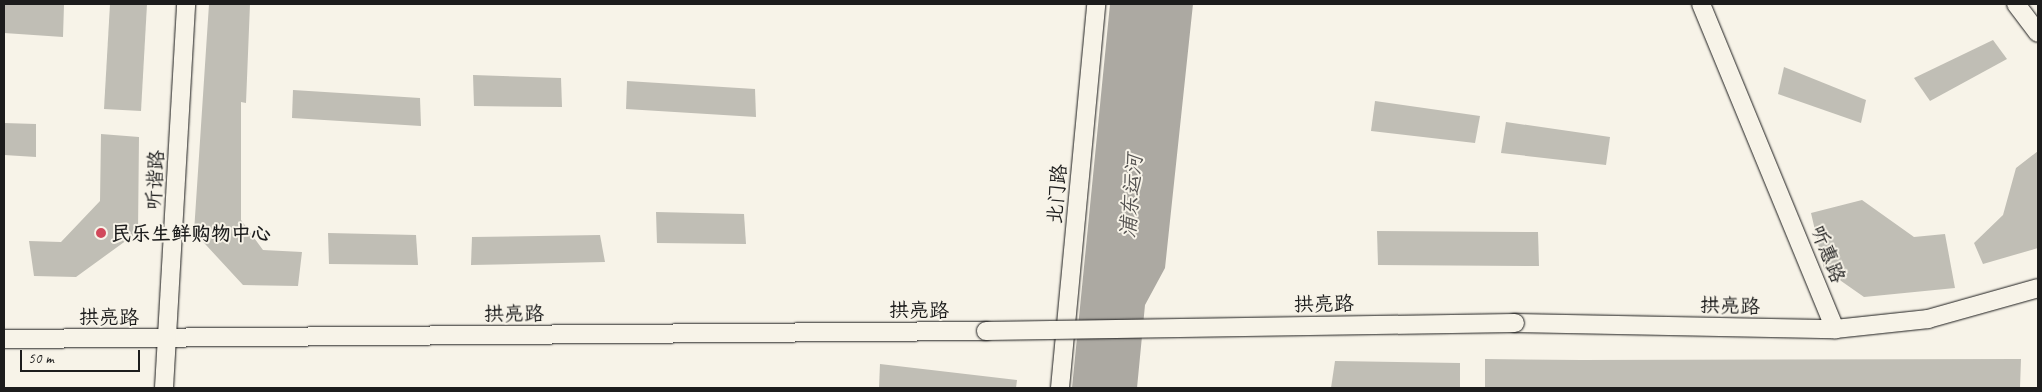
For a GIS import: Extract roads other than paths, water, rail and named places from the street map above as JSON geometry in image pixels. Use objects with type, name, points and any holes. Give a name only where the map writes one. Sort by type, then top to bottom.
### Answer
[{"type":"street","name":"听谐路","points":[[164,388],[186,4]]},
{"type":"street","name":"北门路","points":[[1060,388],[1096,4]]},
{"type":"street","name":"听惠路","points":[[1702,4],[1835,329]]},
{"type":"street","points":[[2016,4],[2038,33]]},
{"type":"street","points":[[1835,329],[1928,319],[2038,288]]},
{"type":"street","name":"拱亮路","points":[[4,339],[986,331],[1515,322],[1835,329]]},
{"type":"water","name":"浦东运河","points":[[1110,4],[1193,4],[1165,268],[1145,305],[1137,388],[1072,388]]},
{"type":"place","name":"民乐生鲜购物中心","points":[[101,233]]}]
